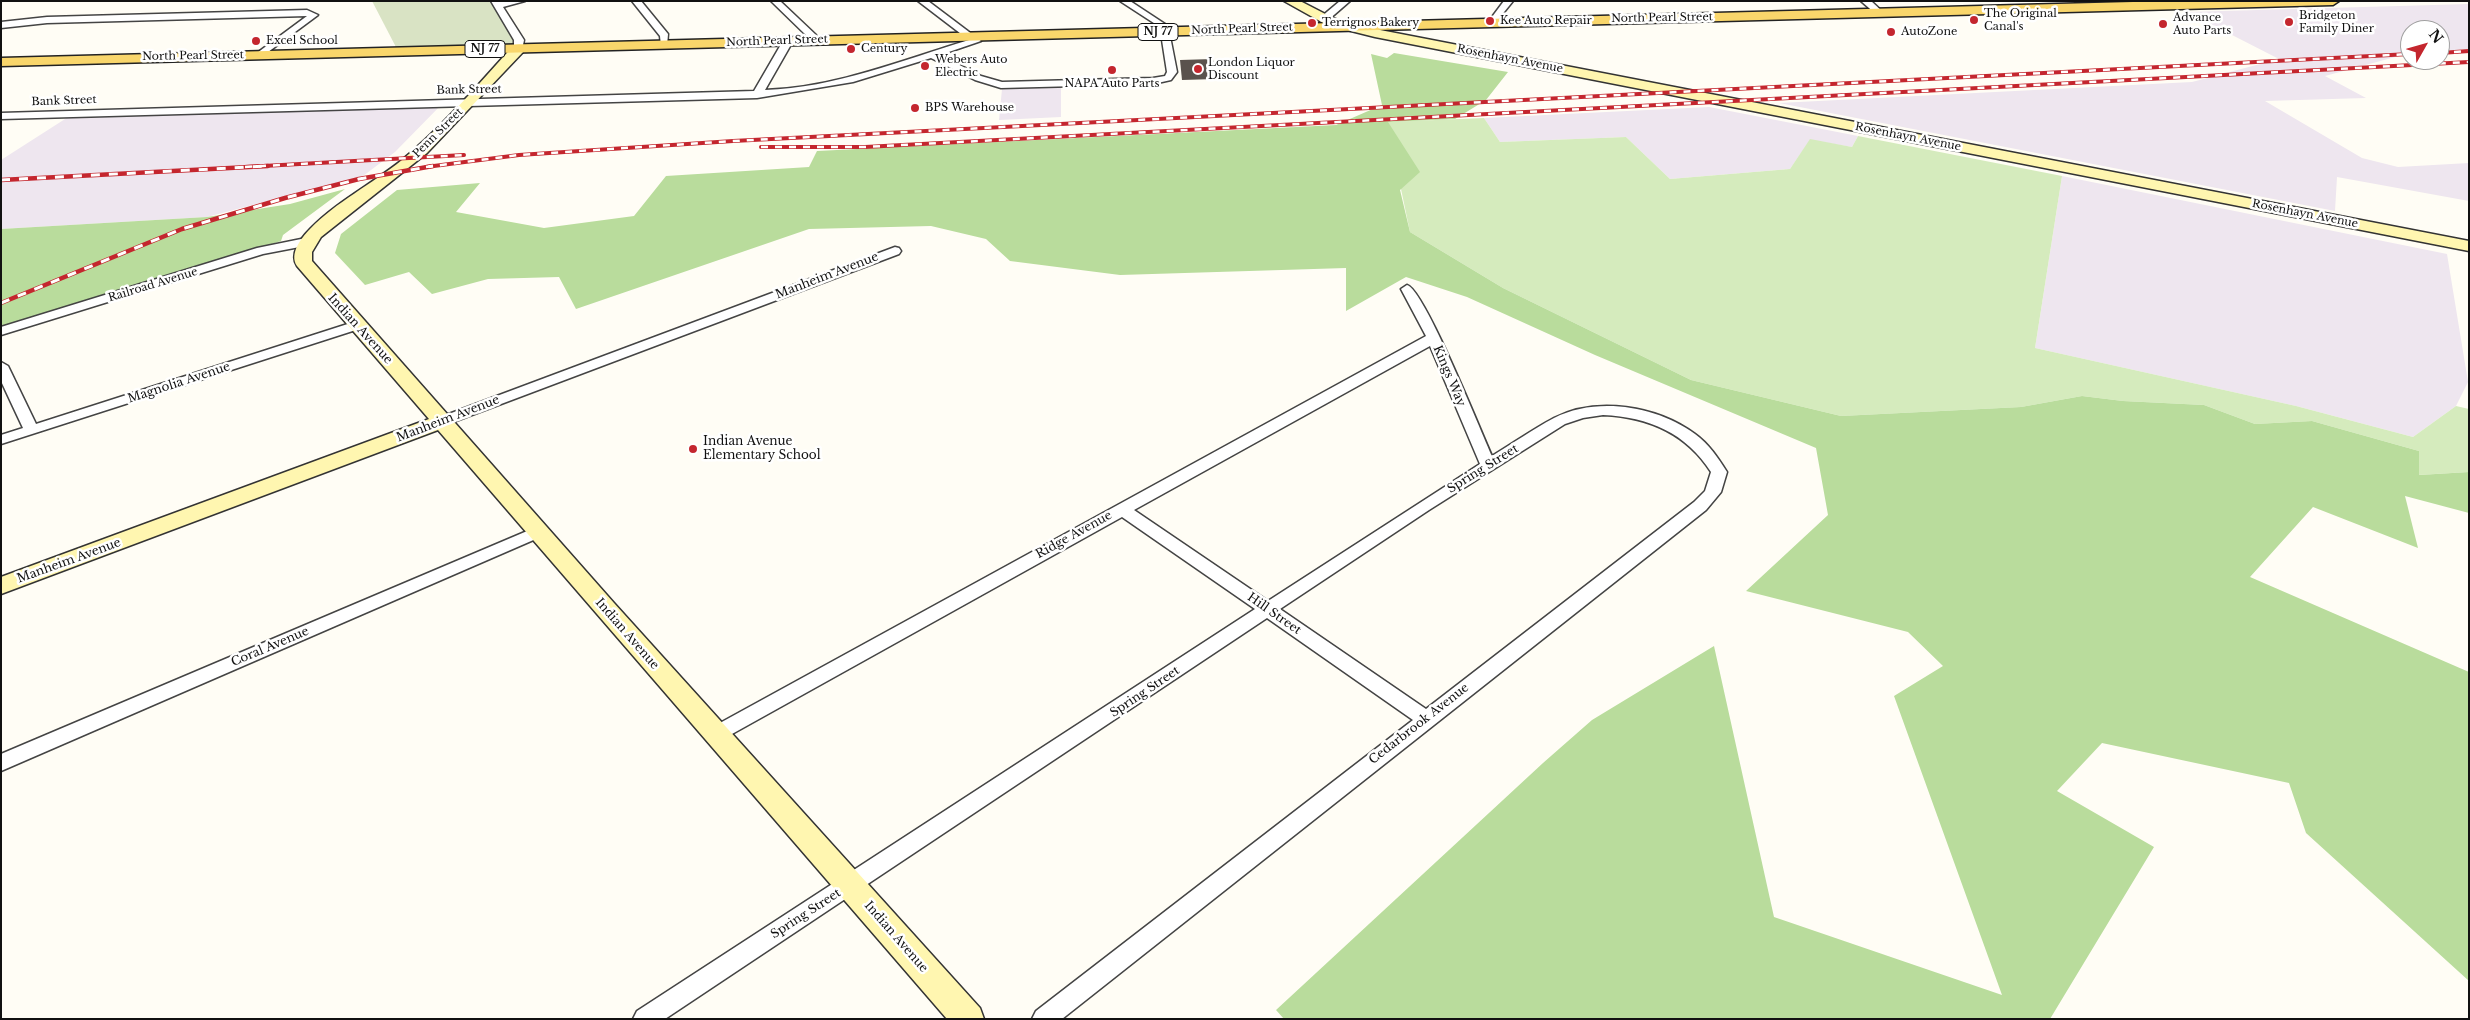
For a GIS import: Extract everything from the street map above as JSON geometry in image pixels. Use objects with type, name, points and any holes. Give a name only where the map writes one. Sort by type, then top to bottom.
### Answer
[{"type":"main road","name":"North Pearl Street","points":[[1,62],[2333,1]]},
{"type":"street","points":[[519,48],[519,40],[496,3],[521,1]]},
{"type":"street","points":[[636,1],[665,36],[664,44]]},
{"type":"street","points":[[775,1],[813,37],[812,40]]},
{"type":"street","points":[[922,1],[970,36]]},
{"type":"street","points":[[932,55],[978,78],[1001,85],[1153,81],[1168,78],[1172,72],[1163,24],[1124,1]]},
{"type":"street","name":"Rosenhayn Avenue","points":[[1290,1],[1324,19],[1346,26],[2469,246]]},
{"type":"street","points":[[1324,19],[1346,1]]},
{"type":"street","points":[[1495,22],[1496,17],[1509,1]]},
{"type":"street","points":[[1865,1],[1880,13]]},
{"type":"street","points":[[216,16],[224,8]]},
{"type":"street","points":[[1,25],[38,21],[301,14],[312,14],[314,16],[260,55]]},
{"type":"street","name":"Bank Street","points":[[1,116],[756,94],[796,91],[833,84],[976,41],[970,36]]},
{"type":"street","points":[[756,94],[788,41]]},
{"type":"street","name":"Penn Street","points":[[306,242],[322,226],[407,163],[468,103],[519,48]]},
{"type":"street","name":"Indian Avenue","points":[[306,242],[301,255],[302,262],[968,1019]]},
{"type":"street","name":"Railroad Avenue","points":[[1,331],[261,251],[306,242]]},
{"type":"street","name":"Manheim Avenue","points":[[1,586],[895,250]]},
{"type":"street","name":"Kings Way","points":[[1407,289],[1433,338],[1488,465]]},
{"type":"street","name":"Magnolia Avenue","points":[[1,440],[357,325]]},
{"type":"street","name":"Ridge Avenue","points":[[716,734],[1122,508],[1433,338]]},
{"type":"street","points":[[1,366],[32,430]]},
{"type":"street","name":"Spring Street","points":[[644,1019],[1488,465],[1560,421],[1584,412],[1619,412],[1658,421]]},
{"type":"street","name":"Cedarbrook Avenue","points":[[1044,1019],[1426,718],[1700,506],[1713,492],[1719,472],[1712,459],[1683,431],[1658,421]]},
{"type":"street","name":"Hill Street","points":[[1122,508],[1426,718]]},
{"type":"street","name":"Coral Avenue","points":[[1,763],[539,531]]},
{"type":"shaded area","points":[[2469,4],[2469,49],[2450,50],[2450,20],[2400,20],[2400,56],[2325,76],[2366,98],[2265,101],[2362,158],[2398,167],[2469,163],[2469,201],[2337,177],[2335,211],[1779,103],[2192,82],[2279,59],[2187,12]]},
{"type":"shaded area","points":[[1061,87],[1061,117],[999,120],[1002,89]]},
{"type":"shaded area","points":[[445,101],[395,152],[363,176],[207,217],[1,229],[1,160],[76,112]]},
{"type":"shaded area","points":[[1709,107],[1858,136],[1852,147],[1810,140],[1790,169],[1670,179],[1626,137],[1500,142],[1484,118]]},
{"type":"shaded area","points":[[2062,176],[2447,254],[2468,382],[2456,406],[2413,437],[2296,406],[2035,348]]},
{"type":"green space","points":[[372,1],[495,1],[519,48],[398,51]]},
{"type":"green space","points":[[1394,53],[1508,72],[1486,100],[1455,119],[1388,122],[1420,172],[1400,190],[1410,232],[1503,288],[1691,380],[1841,416],[2021,407],[2082,396],[2123,401],[2204,405],[2255,424],[2312,421],[2419,451],[2419,475],[2469,472],[2469,513],[2405,496],[2418,548],[2313,507],[2250,577],[2469,672],[2469,981],[2306,833],[2289,783],[2102,743],[2057,791],[2154,847],[2050,1019],[1284,1019],[1276,1010],[1592,720],[1714,646],[1774,917],[2002,995],[1894,696],[1943,666],[1908,632],[1746,591],[1828,515],[1816,448],[1595,355],[1467,297],[1406,277],[1346,311],[1346,268],[1120,275],[1010,261],[986,239],[931,226],[809,229],[576,309],[559,277],[488,279],[432,294],[409,272],[365,285],[335,253],[341,234],[397,190],[480,183],[456,212],[544,228],[634,216],[666,176],[809,167],[817,151],[1336,125],[1382,105],[1371,54],[1387,58]]},
{"type":"green space","points":[[1484,118],[1500,142],[1626,137],[1670,179],[1790,169],[1810,139],[1852,147],[1858,136],[2062,176],[2035,348],[2296,406],[2413,437],[2456,406],[2469,409],[2469,472],[2418,475],[2419,451],[2312,421],[2255,424],[2204,405],[2123,401],[2082,396],[2021,407],[1841,416],[1691,380],[1503,288],[1410,232],[1387,122]]},
{"type":"green space","points":[[345,189],[283,235],[281,241],[1,333],[1,229],[207,217],[290,204]]},
{"type":"building","name":"London Liquor Discount","points":[[1213,59],[1216,79],[1182,80],[1180,60]]},
{"type":"railway","points":[[2450,52],[2469,51]]},
{"type":"railway","points":[[431,166],[519,155],[733,141],[2400,55]]},
{"type":"railway","points":[[761,147],[865,147],[2469,62]]},
{"type":"railway","points":[[245,167],[464,155]]},
{"type":"railway","points":[[1,180],[268,166]]},
{"type":"railway","points":[[1,303],[182,229],[285,198],[359,179],[431,166]]},
{"type":"railway","points":[[426,167],[431,166]]},
{"type":"place","name":"The Original Canal's","points":[[1974,20]]},
{"type":"place","name":"Kee Auto Repair","points":[[1490,21]]},
{"type":"place","name":"Bridgeton Family Diner","points":[[2289,22]]},
{"type":"place","name":"Terrignos Bakery","points":[[1312,23]]},
{"type":"place","name":"Advance Auto Parts","points":[[2163,24]]},
{"type":"place","name":"AutoZone","points":[[1891,32]]},
{"type":"place","name":"Excel School","points":[[256,41]]},
{"type":"place","name":"Century","points":[[851,49]]},
{"type":"place","name":"Webers Auto Electric","points":[[925,66]]},
{"type":"place","name":"London Liquor Discount","points":[[1198,69]]},
{"type":"place","name":"NAPA Auto Parts","points":[[1112,70]]},
{"type":"place","name":"BPS Warehouse","points":[[915,108]]},
{"type":"place","name":"Indian Avenue Elementary School","points":[[693,449]]}]
